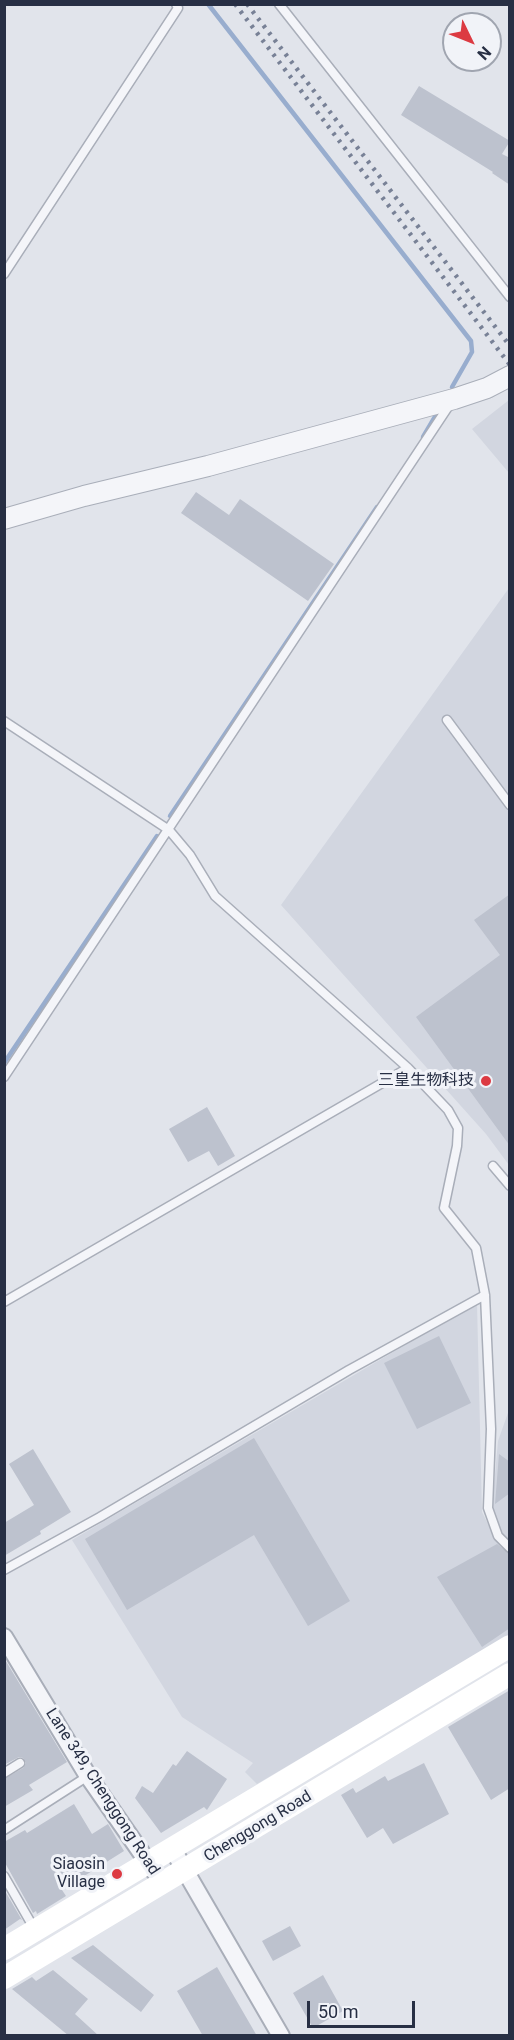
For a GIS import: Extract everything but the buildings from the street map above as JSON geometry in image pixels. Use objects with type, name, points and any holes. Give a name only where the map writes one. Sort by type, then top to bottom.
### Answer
[{"type":"main road","name":"Chenggong Road","points":[[4,1949],[510,1646]]},
{"type":"main road","name":"Chenggong Road","points":[[4,1978],[186,1871],[510,1674]]},
{"type":"street","points":[[5,521],[84,496],[208,466],[453,399],[487,388],[510,376]]},
{"type":"street","name":"Lane 349, Chenggong Road","points":[[4,1637],[88,1776],[149,1862],[162,1885]]},
{"type":"street","points":[[172,1848],[281,2036]]},
{"type":"lane","points":[[4,274],[178,8],[176,4]]},
{"type":"lane","points":[[279,4],[510,297]]},
{"type":"lane","points":[[4,1077],[453,399]]},
{"type":"lane","points":[[447,720],[510,805]]},
{"type":"lane","points":[[4,722],[169,830],[190,855],[216,896],[408,1068],[448,1110],[458,1128],[457,1146],[444,1208],[476,1248],[485,1295],[491,1429],[488,1508],[498,1536],[510,1548]]},
{"type":"lane","points":[[4,1302],[408,1068]]},
{"type":"lane","points":[[493,1166],[510,1186]]},
{"type":"lane","points":[[4,1570],[100,1517],[349,1370],[485,1295]]},
{"type":"lane","points":[[4,1773],[20,1763]]},
{"type":"lane","points":[[4,1830],[88,1776]]},
{"type":"lane","points":[[4,1876],[35,1930]]},
{"type":"shaded area","points":[[509,400],[509,473],[472,429]]},
{"type":"shaded area","points":[[509,588],[509,1165],[486,1134],[281,905]]},
{"type":"shaded area","points":[[477,1303],[482,1512],[496,1540],[509,1554],[509,1635],[257,1784],[245,1772],[253,1763],[182,1717],[72,1540]]},
{"type":"shaded area","points":[[509,1410],[509,1543],[502,1534],[492,1507],[498,1441]]},
{"type":"waterway","points":[[208,4],[471,341],[472,352],[452,387]]},
{"type":"waterway","points":[[423,437],[436,415]]},
{"type":"waterway","points":[[170,816],[377,507]]},
{"type":"waterway","points":[[4,1063],[157,836]]},
{"type":"railway","points":[[235,4],[510,365]]},
{"type":"railway","points":[[247,4],[510,346]]},
{"type":"place","name":"三皇生物科技","points":[[486,1081]]},
{"type":"place","name":"Siaosin Village","points":[[117,1874]]}]
